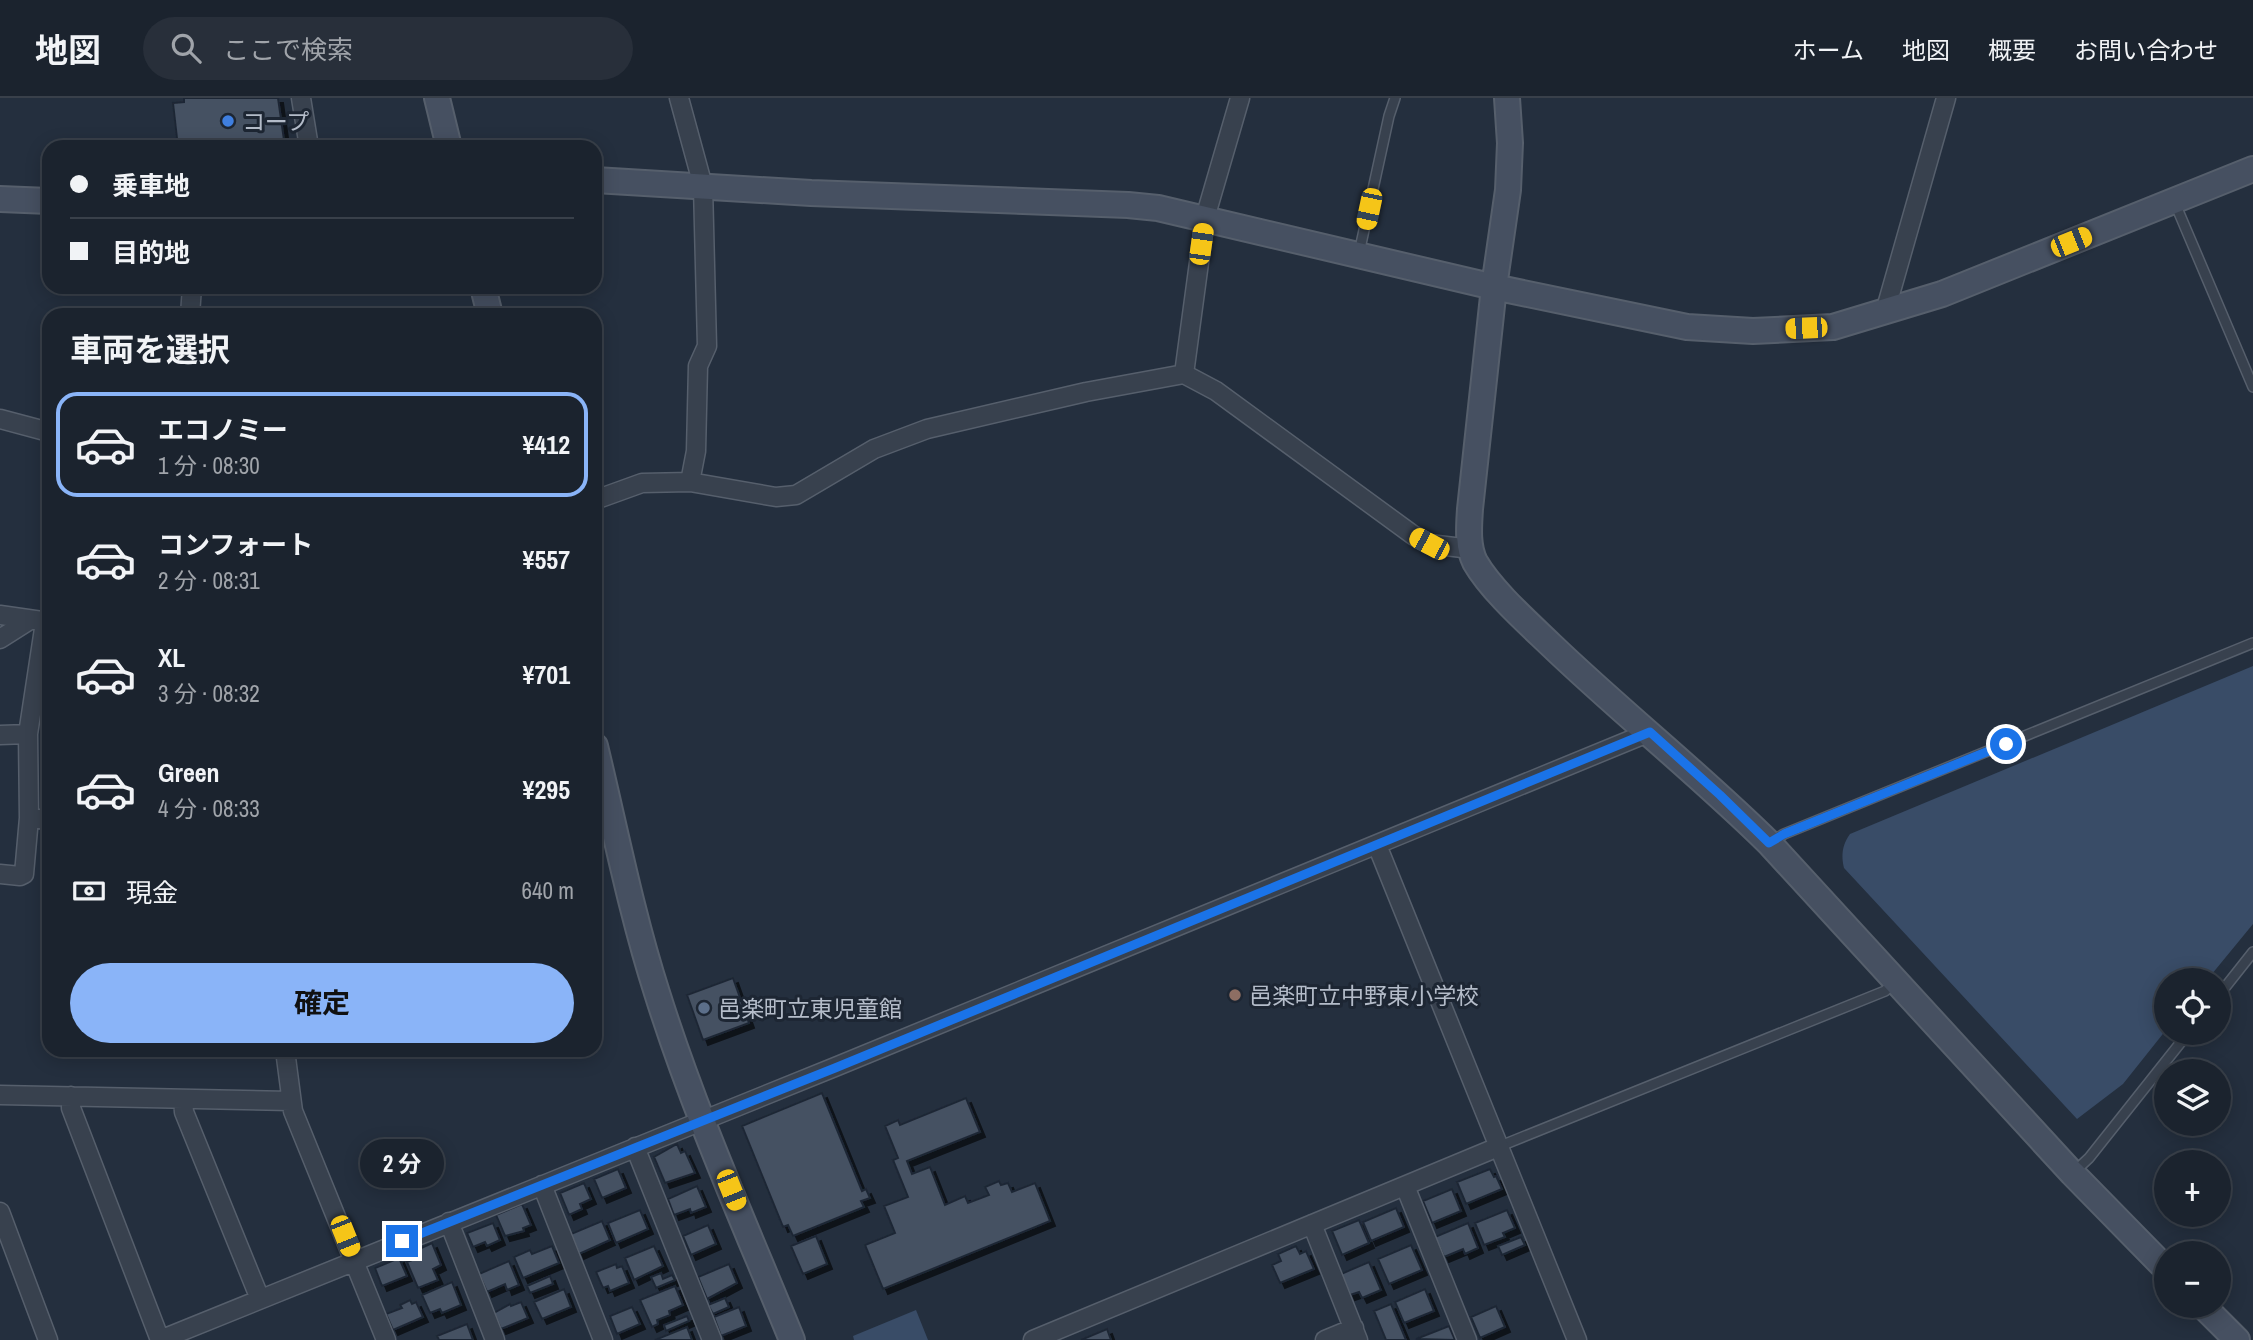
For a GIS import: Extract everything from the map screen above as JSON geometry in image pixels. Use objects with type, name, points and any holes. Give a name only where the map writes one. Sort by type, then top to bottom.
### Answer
[{"type":"street","points":[[301,98],[308,140]]},
{"type":"street","points":[[437,98],[447,140]]},
{"type":"street","points":[[679,98],[703,186],[707,346],[698,366],[696,451],[690,482]]},
{"type":"street","points":[[1184,374],[1205,218],[1240,98]]},
{"type":"street","points":[[1507,98],[1510,143],[1508,190],[1493,286],[1470,509],[1471,549],[1483,574],[1523,618],[1584,677],[1650,732],[1769,843],[1894,982],[2154,1257]]},
{"type":"street","points":[[1885,312],[1946,98]]},
{"type":"street","points":[[602,180],[1128,205],[1205,218],[1493,286],[1687,327],[1753,331],[1833,327],[1942,294],[2253,169]]},
{"type":"street","points":[[0,199],[42,201]]},
{"type":"street","points":[[602,497],[642,483],[690,482],[776,497],[796,495],[874,449],[928,429],[1086,392],[1184,374],[1216,391],[1413,535],[1429,544],[1471,549]]},
{"type":"street","points":[[0,419],[42,430]]},
{"type":"street","points":[[0,615],[41,621]]},
{"type":"street","points":[[0,639],[41,621]]},
{"type":"street","points":[[0,874],[24,874],[29,818],[28,734],[41,621]]},
{"type":"street","points":[[72,1096],[72,1108],[160,1340],[702,1119],[835,1068],[1650,732]]},
{"type":"street","points":[[0,735],[28,734]]},
{"type":"street","points":[[602,805],[656,991],[702,1119],[792,1340]]},
{"type":"street","points":[[29,818],[42,819]]},
{"type":"street","points":[[1377,845],[1577,1340]]},
{"type":"street","points":[[286,1057],[291,1101],[386,1340]]},
{"type":"street","points":[[0,1096],[291,1101]]},
{"type":"street","points":[[183,1099],[184,1112],[260,1299]]},
{"type":"street","points":[[635,1147],[712,1340]]},
{"type":"street","points":[[1033,1340],[1498,1147]]},
{"type":"street","points":[[542,1185],[603,1340]]},
{"type":"street","points":[[1405,1186],[1467,1340]]},
{"type":"street","points":[[0,1212],[48,1340]]},
{"type":"street","points":[[449,1222],[495,1340]]},
{"type":"street","points":[[1312,1224],[1356,1334],[1325,1340]]},
{"type":"street","points":[[2215,1318],[2237,1340]]},
{"type":"lane","points":[[1359,255],[1395,98]]},
{"type":"lane","points":[[2174,201],[2253,387]]},
{"type":"lane","points":[[1769,843],[1797,829],[2253,643]]},
{"type":"lane","points":[[2231,980],[2253,952]]},
{"type":"lane","points":[[1498,1147],[1885,991],[1894,982]]},
{"type":"lane","points":[[2073,1174],[2089,1158],[2179,1045]]},
{"type":"water","points":[[2253,666],[2253,924],[2217,968],[2154,968],[2154,1045],[2123,1084],[2077,1119],[1844,868],[1842,855],[1850,834]]},
{"type":"water","points":[[916,1310],[928,1340],[854,1340],[853,1336]]},
{"type":"building","name":"コープ","points":[[184,98],[278,98],[284,140],[177,140],[173,103],[184,102]]},
{"type":"building","points":[[733,978],[749,1023],[703,1040],[687,995]]},
{"type":"building","points":[[822,1093],[862,1191],[866,1189],[870,1198],[861,1201],[864,1207],[793,1236],[788,1225],[783,1227],[742,1126]]},
{"type":"building","points":[[966,1098],[980,1132],[907,1161],[912,1174],[930,1167],[945,1205],[965,1196],[968,1203],[989,1195],[985,1187],[999,1181],[1001,1185],[1008,1183],[1012,1192],[1035,1183],[1050,1221],[883,1289],[865,1245],[895,1233],[884,1206],[908,1197],[893,1160],[898,1158],[885,1126],[898,1120],[900,1125]]},
{"type":"building","points":[[677,1144],[681,1153],[685,1151],[695,1173],[665,1183],[654,1157]]},
{"type":"building","points":[[618,1169],[626,1188],[602,1198],[594,1179]]},
{"type":"building","points":[[1490,1169],[1502,1189],[1466,1204],[1457,1182]]},
{"type":"building","points":[[584,1183],[591,1199],[580,1204],[582,1209],[569,1215],[560,1193]]},
{"type":"building","points":[[697,1186],[706,1207],[691,1213],[690,1209],[674,1215],[668,1199]]},
{"type":"building","points":[[1452,1189],[1461,1211],[1432,1223],[1423,1201]]},
{"type":"building","points":[[522,1204],[531,1225],[523,1228],[524,1231],[505,1236],[496,1215]]},
{"type":"building","points":[[1396,1208],[1404,1227],[1371,1241],[1363,1222]]},
{"type":"building","points":[[640,1210],[648,1229],[616,1243],[608,1223]]},
{"type":"building","points":[[1507,1210],[1515,1228],[1503,1233],[1505,1237],[1484,1245],[1475,1223]]},
{"type":"building","points":[[1359,1220],[1369,1243],[1342,1255],[1332,1231]]},
{"type":"building","points":[[602,1221],[610,1240],[579,1254],[571,1234]]},
{"type":"building","points":[[493,1223],[500,1240],[487,1246],[485,1242],[473,1247],[467,1233]]},
{"type":"building","points":[[1468,1223],[1478,1248],[1465,1254],[1463,1249],[1444,1257],[1435,1237]]},
{"type":"building","points":[[708,1225],[716,1244],[691,1255],[683,1236]]},
{"type":"building","points":[[816,1236],[827,1264],[803,1274],[791,1246]]},
{"type":"building","points":[[1521,1237],[1525,1245],[1502,1255],[1498,1246]]},
{"type":"building","points":[[432,1243],[441,1265],[433,1269],[438,1280],[418,1288],[407,1262],[420,1257],[417,1250]]},
{"type":"building","points":[[1411,1245],[1422,1270],[1389,1284],[1378,1259]]},
{"type":"building","points":[[552,1246],[559,1263],[523,1278],[514,1257],[530,1250],[532,1254]]},
{"type":"building","points":[[654,1246],[663,1266],[634,1280],[625,1258]]},
{"type":"building","points":[[1296,1246],[1300,1254],[1306,1251],[1314,1269],[1280,1283],[1272,1265],[1281,1261],[1278,1254]]},
{"type":"building","points":[[399,1258],[407,1276],[382,1286],[375,1268]]},
{"type":"building","points":[[509,1261],[519,1285],[507,1290],[505,1284],[487,1292],[479,1274]]},
{"type":"building","points":[[1369,1262],[1381,1290],[1362,1298],[1359,1292],[1350,1295],[1341,1274]]},
{"type":"building","points":[[616,1264],[617,1268],[622,1266],[629,1283],[610,1291],[608,1286],[603,1288],[596,1272]]},
{"type":"building","points":[[729,1264],[737,1283],[707,1299],[698,1277]]},
{"type":"building","points":[[661,1273],[663,1279],[672,1275],[675,1280],[656,1288],[651,1277]]},
{"type":"building","points":[[550,1276],[553,1284],[530,1293],[527,1286]]},
{"type":"building","points":[[452,1282],[461,1305],[442,1313],[440,1309],[430,1313],[422,1295]]},
{"type":"building","points":[[675,1286],[683,1305],[669,1311],[670,1315],[657,1320],[658,1324],[652,1327],[640,1300]]},
{"type":"building","points":[[564,1289],[571,1307],[542,1319],[534,1302]]},
{"type":"building","points":[[1425,1289],[1434,1311],[1404,1323],[1395,1302]]},
{"type":"building","points":[[725,1298],[729,1307],[713,1314],[708,1305]]},
{"type":"building","points":[[410,1300],[412,1304],[416,1302],[423,1317],[393,1330],[386,1314],[402,1308],[400,1305]]},
{"type":"building","points":[[521,1302],[528,1318],[501,1329],[494,1313],[510,1304],[511,1306]]},
{"type":"building","points":[[1391,1304],[1406,1340],[1386,1340],[1374,1311]]},
{"type":"building","points":[[1496,1306],[1505,1327],[1480,1338],[1471,1317]]},
{"type":"building","points":[[632,1307],[640,1324],[617,1334],[610,1316]]},
{"type":"building","points":[[739,1307],[746,1326],[721,1336],[714,1317]]},
{"type":"building","points":[[687,1316],[689,1321],[666,1331],[664,1325]]},
{"type":"building","points":[[467,1324],[473,1340],[439,1340],[437,1336]]},
{"type":"building","points":[[1449,1326],[1455,1340],[1416,1339]]},
{"type":"building","points":[[687,1327],[692,1340],[655,1340]]},
{"type":"building","points":[[1107,1329],[1111,1340],[1081,1340]]},
{"type":"place","name":"コープ","points":[[228,121]]},
{"type":"place","name":"邑楽町立中野東小学校","points":[[1235,995]]},
{"type":"place","name":"邑楽町立東児童館","points":[[704,1008]]},
{"type":"route","points":[[402,1241],[835,1068],[1650,732],[1769,843],[1784,834],[2006,744]]}]
